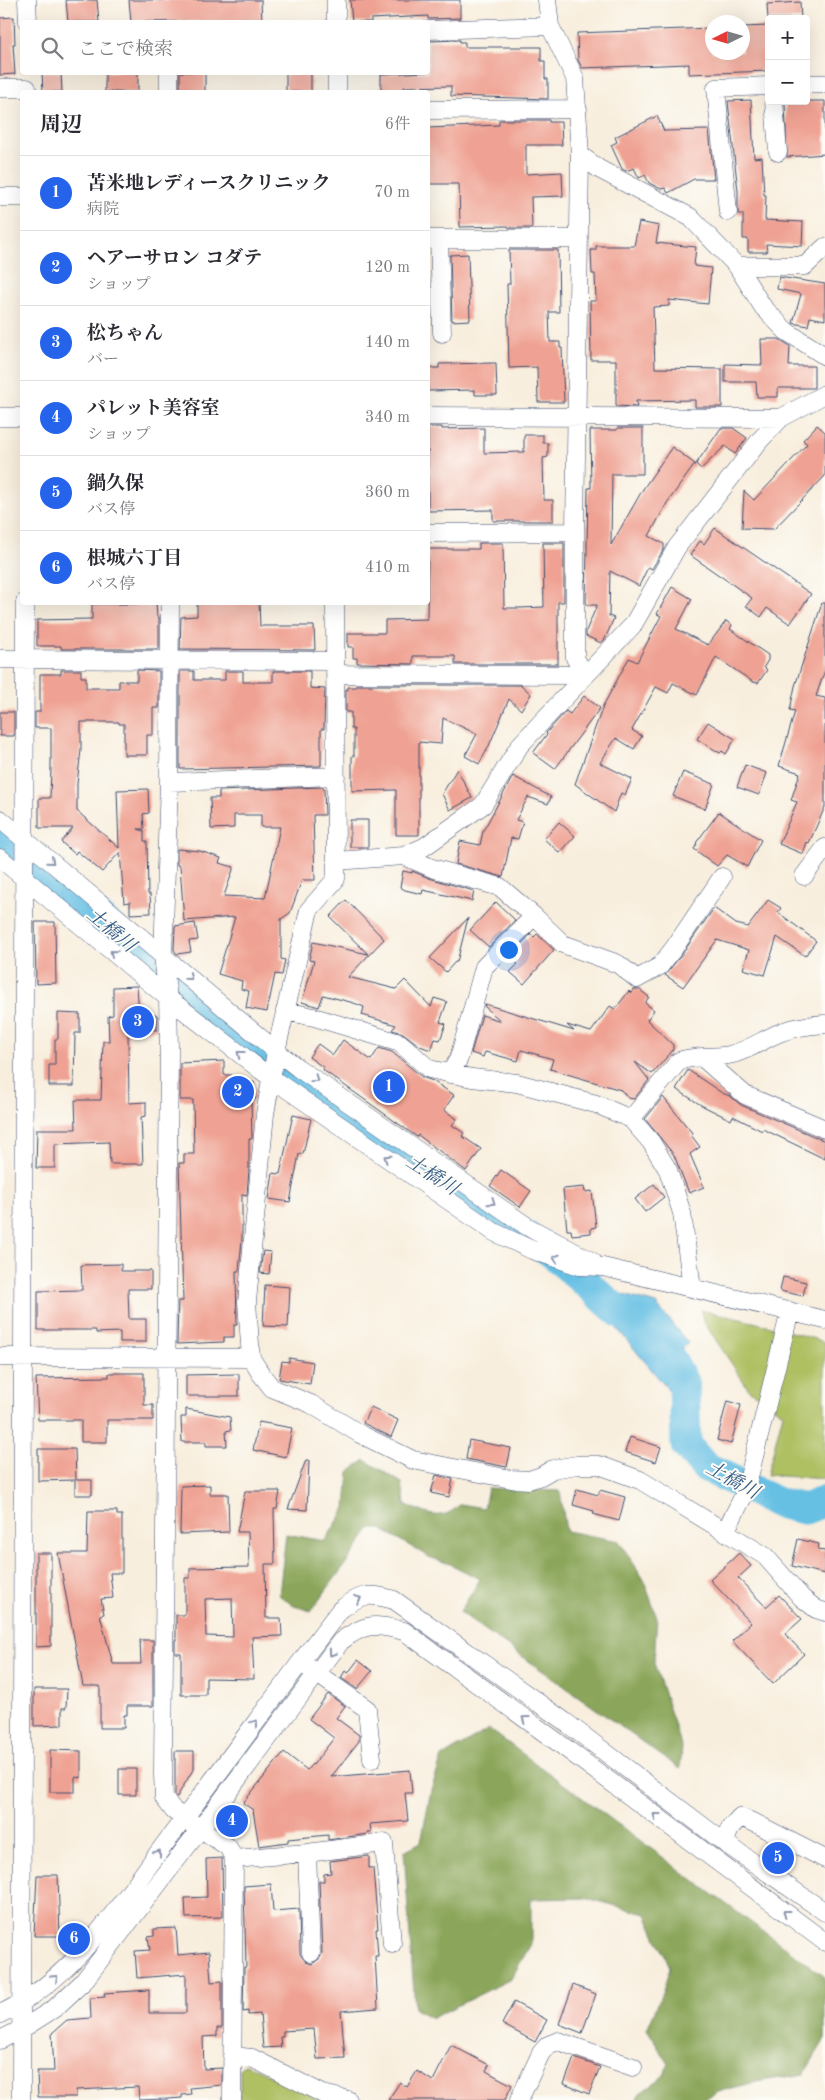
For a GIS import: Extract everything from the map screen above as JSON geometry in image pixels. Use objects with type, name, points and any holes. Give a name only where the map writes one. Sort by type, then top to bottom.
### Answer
[{"type":"street","points":[[27,0],[28,20]]},
{"type":"street","points":[[336,0],[336,20]]},
{"type":"street","points":[[547,0],[550,26],[574,78],[578,109],[580,155],[575,658],[585,675]]},
{"type":"street","points":[[430,30],[550,26]]},
{"type":"street","points":[[169,75],[169,90]]},
{"type":"street","points":[[337,75],[337,90]]},
{"type":"street","points":[[0,88],[27,84]]},
{"type":"street","points":[[810,84],[825,84]]},
{"type":"street","points":[[728,212],[716,88],[765,86]]},
{"type":"street","points":[[774,105],[778,152]]},
{"type":"street","points":[[430,110],[578,109]]},
{"type":"street","points":[[580,155],[599,169],[690,217],[737,266],[763,307],[786,331],[825,356]]},
{"type":"street","points":[[0,197],[20,197]]},
{"type":"street","points":[[442,333],[433,239],[578,239]]},
{"type":"street","points":[[737,266],[805,266],[825,247]]},
{"type":"street","points":[[336,861],[404,856],[424,847],[483,806],[520,745],[633,625],[677,548],[754,447],[781,418],[825,394]]},
{"type":"street","points":[[430,416],[781,418]]},
{"type":"street","points":[[0,417],[20,417]]},
{"type":"street","points":[[430,533],[575,532]]},
{"type":"street","points":[[21,2100],[23,2004],[24,605]]},
{"type":"street","points":[[170,605],[169,782],[163,956],[168,998],[163,1774],[164,1798],[174,1811],[228,1847],[234,1859],[232,2100]]},
{"type":"street","points":[[335,605],[336,880],[309,910],[271,1078],[264,1124],[247,1302],[251,1358],[260,1374],[272,1388],[311,1404],[368,1438],[413,1460],[511,1479],[529,1480],[553,1469],[577,1465],[599,1465],[640,1480],[726,1530],[765,1556],[802,1598],[816,1609],[825,1612]]},
{"type":"street","points":[[0,659],[170,661],[585,675]]},
{"type":"street","points":[[169,782],[336,776]]},
{"type":"street","points":[[0,819],[276,1051],[528,1227],[604,1267]]},
{"type":"street","points":[[804,876],[825,848]]},
{"type":"street","points":[[404,856],[432,868],[500,887],[563,944],[618,964],[637,979],[660,966],[722,877]]},
{"type":"street","points":[[0,858],[168,998],[271,1078],[494,1232],[532,1250],[579,1266],[604,1267],[825,1320]]},
{"type":"street","points":[[450,1074],[459,1058],[484,967],[534,916]]},
{"type":"street","points":[[285,1011],[332,1022],[400,1043],[429,1069],[450,1074],[517,1083],[596,1104],[631,1120],[651,1142],[668,1170],[682,1213],[692,1288]]},
{"type":"street","points":[[631,1120],[679,1061],[688,1058],[730,1054],[755,1046],[780,1032],[804,1026],[825,1024]]},
{"type":"street","points":[[703,1058],[745,1095],[825,1129]]},
{"type":"street","points":[[726,1530],[745,1493],[790,1311]]},
{"type":"street","points":[[0,1357],[251,1358]]},
{"type":"street","points":[[0,2014],[23,2004],[76,1959],[185,1818],[340,1610],[355,1598],[373,1594],[394,1600],[564,1721],[725,1843],[825,1912]]},
{"type":"street","points":[[0,2040],[22,2029],[55,2008],[83,1982],[318,1674],[341,1641],[359,1628],[379,1625],[404,1631],[564,1747],[825,1942]]},
{"type":"street","points":[[300,1662],[367,1709],[372,1759]]},
{"type":"street","points":[[725,1843],[730,1828],[740,1817],[825,1859]]},
{"type":"street","points":[[234,1859],[307,1853],[384,1843],[392,1944]]},
{"type":"street","points":[[307,1853],[311,1953]]},
{"type":"street","points":[[519,2100],[541,2054],[548,2045],[558,2041],[633,2067]]},
{"type":"street","points":[[232,2056],[252,2058],[324,2094],[348,2100]]},
{"type":"green space","points":[[701,1310],[770,1326],[825,1342],[825,1479],[767,1475],[783,1413],[750,1391],[703,1321]]},
{"type":"green space","points":[[365,1460],[402,1483],[405,1504],[426,1513],[433,1515],[447,1514],[460,1504],[484,1508],[488,1488],[560,1491],[566,1531],[619,1541],[643,1578],[657,1617],[654,1663],[682,1747],[680,1769],[460,1612],[480,1579],[450,1564],[429,1557],[381,1529],[371,1529],[311,1611],[294,1606],[279,1595],[286,1534],[325,1541],[346,1508],[349,1472]]},
{"type":"green space","points":[[489,1729],[825,1977],[825,2039],[804,2074],[737,2086],[703,2100],[636,2100],[640,2093],[661,2078],[669,2064],[647,2029],[663,1991],[670,1967],[646,1914],[587,1898],[531,1899],[531,1944],[511,1979],[432,2018],[415,2009],[404,1851],[421,1842],[431,1790],[442,1757]]},
{"type":"green space","points":[[246,2064],[325,2100],[240,2100],[240,2068]]},
{"type":"water","points":[[585,1284],[656,1304],[688,1343],[675,1356],[693,1383],[689,1397],[685,1401],[677,1400],[584,1289]]},
{"type":"building","points":[[66,0],[97,0],[99,20],[68,20]]},
{"type":"building","points":[[129,0],[261,0],[262,20],[131,20]]},
{"type":"building","points":[[350,0],[460,0],[460,18],[428,19],[428,16],[352,20]]},
{"type":"building","points":[[800,2],[801,15],[768,15],[767,4]]},
{"type":"building","points":[[14,17],[15,74],[0,75],[0,18]]},
{"type":"building","points":[[765,26],[765,71],[689,74],[689,64],[582,68],[578,60],[577,33],[705,28],[705,60],[750,60],[750,27]]},
{"type":"building","points":[[460,40],[460,42],[465,42],[465,47],[541,47],[541,61],[545,61],[545,79],[548,79],[548,99],[451,96],[451,86],[404,87],[404,90],[381,90],[381,75],[430,75],[430,41]]},
{"type":"building","points":[[42,75],[61,75],[62,90],[43,90]]},
{"type":"building","points":[[105,75],[138,75],[138,90],[105,90]]},
{"type":"building","points":[[180,75],[205,75],[205,90],[180,90]]},
{"type":"building","points":[[286,75],[311,75],[311,90],[286,90]]},
{"type":"building","points":[[751,100],[754,158],[762,157],[764,195],[766,195],[765,220],[803,222],[802,246],[766,244],[767,252],[748,252],[748,239],[743,239],[743,214],[738,214],[738,191],[728,101]]},
{"type":"building","points":[[810,101],[825,101],[825,154],[787,157],[785,105],[810,105]]},
{"type":"building","points":[[657,116],[664,131],[709,130],[714,179],[694,179],[668,193],[665,188],[661,189],[649,183],[645,175],[639,178],[634,168],[626,171],[622,169],[611,145],[617,142],[615,137]]},
{"type":"building","points":[[499,120],[549,120],[549,122],[561,122],[562,145],[526,145],[526,174],[562,172],[563,196],[531,197],[532,228],[509,228],[508,226],[460,227],[459,184],[430,184],[430,128],[499,125]]},
{"type":"building","points":[[639,222],[659,226],[656,243],[696,247],[694,266],[711,268],[708,304],[669,300],[669,306],[653,307],[655,368],[722,369],[722,407],[695,407],[695,400],[636,401],[637,407],[616,406],[616,360],[591,360],[590,301],[596,301],[595,274],[592,274],[591,250],[596,250],[596,246],[634,246]]},
{"type":"building","points":[[509,250],[558,250],[559,312],[549,312],[550,342],[560,342],[560,348],[562,348],[564,402],[538,402],[537,367],[509,368],[507,284],[510,284]]},
{"type":"building","points":[[468,254],[470,320],[452,321],[450,255]]},
{"type":"building","points":[[779,277],[825,284],[825,320],[810,317],[808,326],[793,323],[801,294],[777,289]]},
{"type":"building","points":[[761,339],[779,339],[790,346],[789,366],[814,366],[814,388],[778,388],[778,397],[757,397],[756,382],[725,382],[725,364],[762,365]]},
{"type":"building","points":[[496,363],[497,395],[475,395],[475,390],[430,391],[430,368],[439,368],[439,364]]},
{"type":"building","points":[[817,425],[825,432],[825,476],[774,529],[742,528],[744,491],[754,500],[807,444],[803,440]]},
{"type":"building","points":[[430,427],[442,427],[442,429],[484,428],[484,453],[524,452],[524,435],[543,435],[543,443],[548,443],[548,457],[543,458],[544,500],[553,500],[553,521],[493,521],[493,510],[430,511]]},
{"type":"building","points":[[617,428],[643,428],[643,474],[612,474],[611,545],[643,489],[672,447],[695,464],[667,503],[649,536],[664,544],[664,549],[652,569],[648,567],[639,586],[610,571],[609,616],[614,618],[605,639],[601,643],[586,636],[586,631],[597,605],[587,605],[586,602],[588,488],[591,488],[590,430],[617,430]]},
{"type":"building","points":[[721,428],[733,428],[747,438],[735,454],[725,446],[701,469],[696,464]]},
{"type":"building","points":[[715,528],[811,594],[790,624],[767,608],[761,617],[746,606],[752,598],[690,555],[700,541],[704,544]]},
{"type":"building","points":[[479,543],[503,543],[504,608],[544,607],[543,543],[564,543],[564,602],[558,602],[558,664],[455,664],[455,656],[413,656],[413,664],[357,663],[357,658],[353,658],[353,647],[348,647],[348,633],[385,633],[385,620],[427,619],[427,605],[430,605],[430,549],[479,549]]},
{"type":"building","points":[[672,587],[692,599],[676,629],[708,645],[726,621],[732,625],[730,629],[768,655],[768,660],[764,667],[767,670],[758,683],[753,682],[716,657],[697,695],[673,683],[668,693],[656,687],[632,730],[642,736],[634,749],[616,738],[600,763],[632,779],[625,795],[621,793],[614,812],[575,784],[603,706],[629,658],[637,662],[661,616],[657,614]]},
{"type":"building","points":[[822,603],[825,603],[825,670],[816,696],[825,698],[825,807],[803,854],[779,844],[797,802],[791,800],[800,773],[779,766],[795,711],[790,710],[795,686]]},
{"type":"building","points":[[92,605],[156,605],[157,617],[159,617],[159,649],[61,649],[61,646],[37,646],[37,620],[92,619]]},
{"type":"building","points":[[197,605],[259,605],[260,626],[314,626],[315,650],[180,649],[181,617],[197,616]]},
{"type":"building","points":[[61,670],[81,670],[81,677],[86,677],[86,688],[119,688],[119,681],[137,681],[137,670],[159,671],[159,708],[153,708],[153,735],[147,735],[147,755],[124,755],[124,724],[119,724],[119,722],[81,722],[81,750],[77,784],[77,811],[119,848],[117,790],[148,789],[149,813],[143,814],[144,829],[138,829],[144,831],[144,841],[147,841],[148,894],[150,894],[151,913],[130,914],[130,902],[124,903],[120,852],[102,872],[77,851],[75,854],[61,842],[73,828],[39,828],[39,798],[50,798],[51,767],[51,728],[35,728],[35,712],[40,712],[40,674],[61,674]]},
{"type":"building","points":[[180,671],[194,671],[194,680],[225,680],[225,671],[243,671],[243,682],[273,682],[273,671],[310,671],[310,688],[325,689],[324,729],[321,729],[321,766],[180,769]]},
{"type":"building","points":[[357,685],[521,685],[531,694],[521,710],[509,699],[479,764],[465,756],[477,734],[443,718],[441,744],[419,742],[419,835],[396,835],[396,790],[352,791],[354,729],[351,729],[351,712],[346,712],[346,689],[348,690],[348,687],[357,687]]},
{"type":"building","points":[[584,696],[600,708],[555,769],[533,753],[546,733],[566,711],[570,714]]},
{"type":"building","points":[[0,712],[14,712],[14,736],[0,736]]},
{"type":"building","points":[[708,722],[735,739],[726,754],[722,751],[720,753],[697,739]]},
{"type":"building","points":[[745,765],[767,773],[759,795],[737,787]]},
{"type":"building","points":[[457,769],[472,798],[450,810],[442,794]]},
{"type":"building","points":[[683,772],[714,784],[705,809],[673,796]]},
{"type":"building","points":[[513,776],[551,797],[548,804],[528,797],[516,820],[523,822],[518,839],[511,838],[503,877],[456,864],[460,841],[480,845],[483,831]]},
{"type":"building","points":[[322,787],[324,789],[325,815],[313,815],[315,880],[302,880],[290,913],[281,919],[281,959],[285,960],[282,975],[275,974],[267,1012],[246,1008],[249,991],[241,989],[242,981],[218,974],[235,917],[184,921],[180,866],[177,865],[177,849],[200,851],[221,858],[219,863],[234,867],[224,896],[265,898],[280,827],[261,827],[261,815],[234,815],[234,828],[211,829],[210,798],[219,798],[219,791]]},
{"type":"building","points":[[719,812],[761,840],[747,867],[727,855],[717,866],[694,849],[696,843]]},
{"type":"building","points":[[350,820],[368,820],[368,847],[350,847]]},
{"type":"building","points":[[559,822],[575,836],[560,853],[544,839]]},
{"type":"building","points":[[403,871],[412,873],[412,871],[474,891],[472,901],[423,890],[422,894],[405,890],[400,887]]},
{"type":"building","points":[[346,900],[384,939],[348,977],[396,989],[405,980],[431,1007],[434,998],[447,1002],[440,1022],[446,1024],[440,1040],[435,1039],[431,1050],[420,1046],[403,1033],[392,1030],[396,1025],[362,1015],[364,1007],[354,1003],[323,995],[319,1007],[302,1002],[314,961],[309,960],[313,942],[368,954],[330,917]]},
{"type":"building","points":[[768,900],[781,908],[778,912],[816,941],[805,956],[777,937],[765,975],[743,969],[749,950],[717,940],[683,987],[665,975],[714,908],[736,924],[748,927]]},
{"type":"building","points":[[496,902],[515,920],[489,947],[470,930]]},
{"type":"building","points":[[468,918],[457,962],[446,972],[430,958]]},
{"type":"building","points":[[35,922],[55,922],[56,983],[36,984]]},
{"type":"building","points":[[195,923],[198,940],[189,941],[191,952],[177,954],[174,950],[175,926]]},
{"type":"building","points":[[531,934],[534,937],[537,934],[554,950],[524,984],[510,972],[518,964],[509,956]]},
{"type":"building","points":[[137,986],[139,1015],[157,1015],[157,1030],[131,1030],[131,1033],[128,1034],[129,1103],[146,1102],[146,1116],[141,1117],[143,1164],[110,1164],[109,1142],[55,1144],[55,1168],[36,1168],[37,1129],[76,1129],[75,1100],[101,1100],[103,1041],[109,1041],[108,1016],[113,1015],[113,987]]},
{"type":"building","points":[[634,989],[639,989],[649,997],[645,1003],[654,1010],[647,1020],[673,1045],[673,1050],[652,1074],[635,1062],[649,1080],[634,1099],[628,1098],[621,1090],[550,1069],[553,1059],[521,1050],[518,1061],[485,1052],[483,1057],[471,1053],[482,1015],[501,1021],[484,1006],[485,1004],[574,1031],[567,1025],[591,1032],[610,1006],[615,1009],[629,991],[631,993]]},
{"type":"building","points":[[58,1013],[80,1014],[80,1033],[75,1033],[74,1086],[49,1086],[49,1065],[55,1065]]},
{"type":"building","points":[[343,1040],[371,1060],[379,1048],[392,1052],[422,1077],[433,1081],[454,1095],[444,1110],[457,1119],[452,1125],[464,1133],[462,1136],[481,1149],[466,1171],[418,1135],[417,1137],[323,1070],[324,1068],[309,1057],[318,1044],[333,1055]]},
{"type":"building","points":[[224,1061],[224,1075],[232,1075],[232,1082],[254,1082],[255,1100],[251,1100],[252,1139],[249,1139],[247,1195],[242,1194],[242,1239],[239,1271],[236,1271],[237,1325],[234,1325],[234,1337],[224,1337],[224,1342],[177,1344],[178,1301],[183,1301],[179,1163],[184,1163],[184,1154],[194,1154],[193,1100],[180,1100],[180,1063]]},
{"type":"building","points":[[688,1070],[741,1105],[825,1141],[825,1159],[733,1116],[731,1120],[701,1105],[676,1089]]},
{"type":"building","points":[[663,1097],[693,1134],[691,1135],[700,1147],[690,1154],[704,1187],[689,1193],[674,1155],[645,1119]]},
{"type":"building","points":[[293,1115],[311,1119],[303,1154],[299,1154],[290,1202],[269,1199],[273,1173],[280,1174]]},
{"type":"building","points":[[501,1170],[531,1191],[520,1207],[490,1186]]},
{"type":"building","points":[[654,1184],[664,1197],[645,1212],[635,1199]]},
{"type":"building","points":[[584,1187],[585,1192],[592,1191],[596,1227],[591,1228],[591,1233],[572,1235],[571,1230],[567,1230],[563,1189]]},
{"type":"building","points":[[263,1251],[271,1252],[269,1274],[260,1273]]},
{"type":"building","points":[[121,1264],[121,1271],[151,1271],[151,1289],[128,1289],[129,1319],[146,1319],[146,1342],[120,1342],[120,1332],[96,1333],[96,1330],[38,1330],[38,1291],[82,1290],[81,1265]]},
{"type":"building","points":[[783,1277],[806,1282],[803,1296],[780,1291]]},
{"type":"building","points":[[265,1285],[290,1287],[288,1327],[263,1326]]},
{"type":"building","points":[[289,1358],[313,1362],[310,1384],[279,1379],[282,1361],[289,1362]]},
{"type":"building","points":[[109,1373],[144,1373],[144,1405],[153,1405],[153,1420],[107,1420],[107,1442],[81,1442],[81,1420],[38,1420],[36,1378],[109,1377]]},
{"type":"building","points":[[239,1374],[239,1396],[186,1396],[186,1375]]},
{"type":"building","points":[[727,1401],[741,1405],[731,1444],[717,1440]]},
{"type":"building","points":[[371,1407],[398,1420],[391,1437],[363,1423]]},
{"type":"building","points":[[186,1409],[230,1417],[231,1430],[226,1431],[227,1446],[206,1446],[206,1442],[182,1442],[181,1417],[186,1417]]},
{"type":"building","points":[[259,1422],[292,1428],[286,1457],[253,1450]]},
{"type":"building","points":[[630,1437],[661,1447],[656,1462],[625,1452]]},
{"type":"building","points":[[469,1440],[511,1448],[507,1467],[466,1459]]},
{"type":"building","points":[[38,1449],[75,1449],[76,1480],[92,1480],[92,1495],[75,1495],[75,1480],[38,1481]]},
{"type":"building","points":[[306,1460],[309,1460],[307,1510],[288,1509]]},
{"type":"building","points":[[436,1475],[453,1479],[449,1497],[431,1493]]},
{"type":"building","points":[[210,1485],[210,1494],[228,1494],[229,1532],[180,1534],[181,1486]]},
{"type":"building","points":[[577,1489],[598,1495],[600,1490],[625,1497],[619,1521],[593,1514],[594,1511],[573,1505]]},
{"type":"building","points":[[245,1491],[280,1491],[277,1509],[274,1509],[275,1564],[265,1564],[266,1618],[281,1618],[282,1636],[252,1637],[254,1679],[206,1678],[206,1695],[181,1695],[181,1653],[175,1653],[175,1640],[176,1615],[185,1615],[185,1578],[190,1578],[190,1568],[249,1567],[248,1532],[237,1532]],"holes":[[[232,1598],[233,1637],[206,1636],[205,1599]]]},
{"type":"building","points":[[88,1511],[117,1511],[117,1515],[122,1515],[122,1573],[110,1573],[113,1598],[101,1599],[104,1614],[100,1615],[113,1664],[141,1664],[140,1640],[153,1640],[153,1706],[127,1706],[127,1715],[124,1715],[124,1728],[100,1728],[100,1686],[83,1686],[58,1553],[87,1553]]},
{"type":"building","points":[[798,1539],[819,1544],[818,1550],[825,1551],[825,1574],[792,1566]]},
{"type":"building","points":[[36,1553],[51,1553],[51,1646],[36,1647]]},
{"type":"building","points":[[739,1553],[751,1566],[738,1578],[766,1607],[779,1595],[802,1619],[785,1634],[804,1654],[773,1684],[732,1641],[751,1623],[710,1580]]},
{"type":"building","points":[[358,1660],[372,1671],[357,1689],[341,1678],[345,1671],[348,1673]]},
{"type":"building","points":[[34,1689],[67,1689],[66,1708],[62,1708],[62,1725],[34,1726]]},
{"type":"building","points":[[328,1694],[345,1706],[336,1718],[359,1735],[359,1741],[331,1777],[410,1770],[412,1793],[405,1793],[408,1821],[370,1824],[371,1832],[367,1832],[367,1834],[328,1840],[328,1835],[288,1839],[288,1842],[259,1846],[253,1810],[243,1803],[284,1752],[307,1770],[313,1765],[334,1738],[309,1719]]},
{"type":"building","points":[[50,1750],[81,1751],[81,1778],[75,1777],[75,1792],[50,1792]]},
{"type":"building","points":[[175,1751],[194,1751],[194,1768],[177,1797],[175,1795]]},
{"type":"building","points":[[119,1769],[136,1769],[136,1795],[119,1795]]},
{"type":"building","points":[[369,1856],[369,1868],[373,1868],[378,1929],[376,1929],[378,1956],[375,1956],[378,2008],[341,2011],[345,2058],[317,2059],[314,2029],[283,2031],[283,2037],[280,2037],[281,2047],[263,2048],[260,2014],[248,2015],[248,2011],[243,2012],[244,1967],[246,1967],[244,1886],[271,1884],[273,1911],[299,1909],[300,1954],[306,1962],[312,1964],[320,1958],[322,1953],[319,1881],[324,1881],[324,1874],[331,1873],[330,1861]]},
{"type":"building","points":[[222,1858],[223,1917],[186,1918],[185,1898],[207,1897],[206,1859]]},
{"type":"building","points":[[37,1875],[58,1875],[60,1936],[34,1936]]},
{"type":"building","points":[[176,1928],[178,1955],[209,1952],[211,1982],[222,1981],[222,2028],[217,2028],[217,2036],[203,2037],[204,2069],[222,2068],[222,2085],[190,2088],[191,2094],[182,2095],[182,2098],[168,2099],[139,2100],[138,2087],[76,2090],[76,2097],[38,2097],[37,2071],[54,2071],[52,2033],[67,2020],[91,2018],[90,1998],[105,1997],[104,1993],[149,1990],[149,2013],[186,2013],[186,1974],[137,1978],[135,1951],[150,1950],[148,1937],[154,1936],[154,1929]]},
{"type":"building","points":[[573,1985],[596,1994],[582,2033],[559,2024]]},
{"type":"building","points":[[514,2002],[547,2020],[535,2042],[502,2024]]},
{"type":"building","points":[[451,2045],[489,2065],[486,2071],[512,2085],[505,2100],[388,2100],[400,2082],[407,2087],[417,2071],[433,2081]]},
{"type":"building","points":[[574,2058],[600,2067],[589,2094],[564,2084]]},
{"type":"waterway","name":"土橋川","points":[[0,836],[303,1088],[461,1195],[551,1252],[619,1312]]},
{"type":"waterway","name":"土橋川","points":[[672,1361],[684,1384],[686,1445],[704,1466],[778,1503],[805,1509],[825,1501]]},
{"type":"place","name":"松ちゃん","points":[[138,1022]]},
{"type":"place","name":"苫米地レディースクリニック","points":[[389,1087]]},
{"type":"place","name":"ヘアーサロン コダテ","points":[[238,1092]]},
{"type":"place","name":"パレット美容室","points":[[232,1821]]},
{"type":"place","name":"鍋久保","points":[[778,1858]]},
{"type":"place","name":"根城六丁目","points":[[74,1939]]}]
